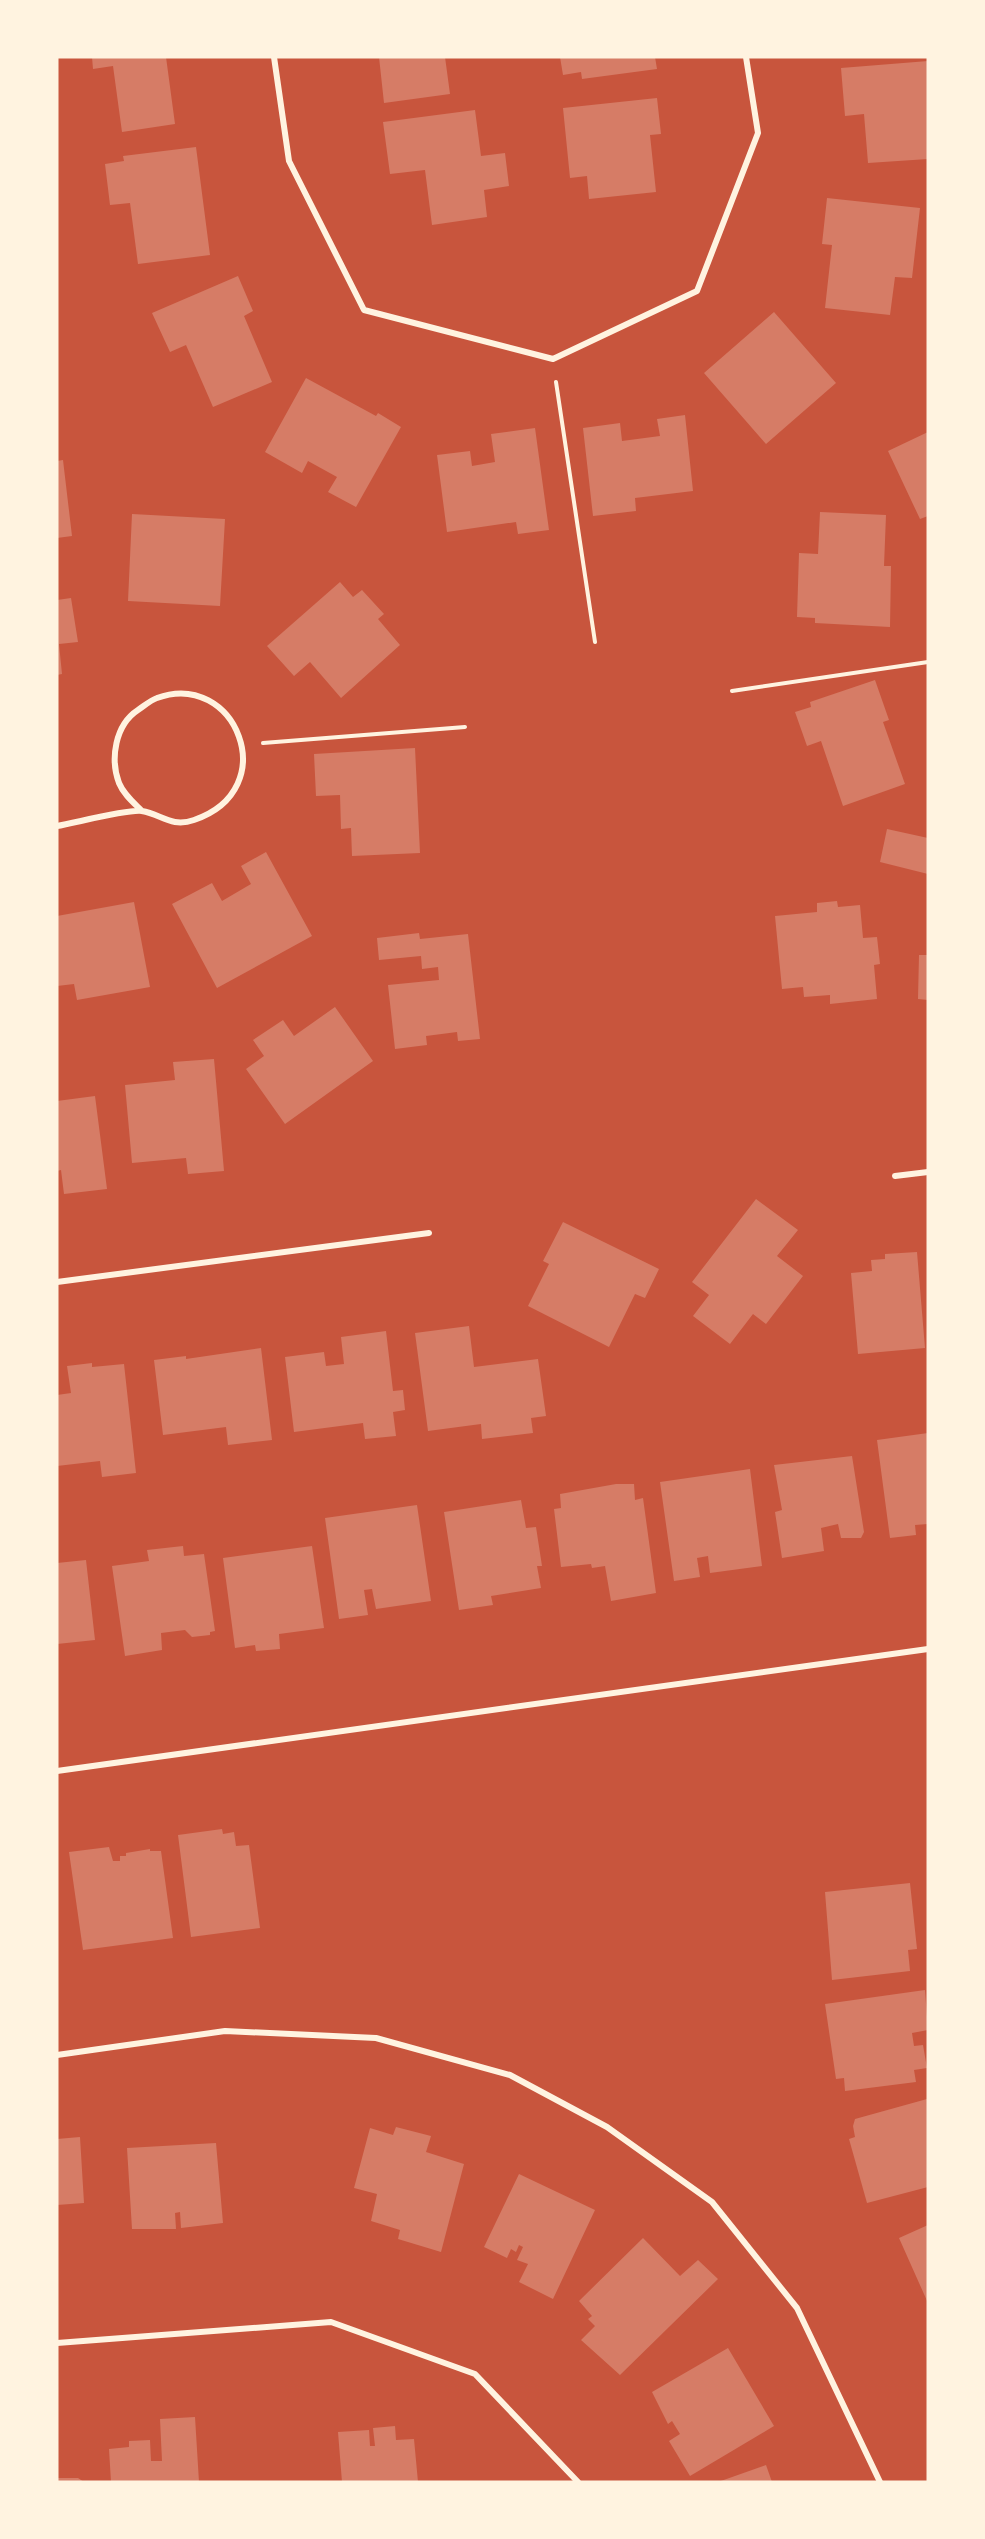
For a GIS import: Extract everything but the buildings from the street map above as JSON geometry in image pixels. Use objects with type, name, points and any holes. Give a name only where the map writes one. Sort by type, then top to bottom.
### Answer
[{"type":"street","points":[[273,57],[289,161],[364,310],[553,359],[697,291],[758,134],[746,57]]},
{"type":"street","points":[[179,694],[195,696],[215,705],[232,721],[242,742],[241,776],[231,797],[215,812],[191,822],[168,822],[142,811],[126,795],[119,783],[114,754],[119,733],[131,714],[157,698],[179,694]]},
{"type":"street","points":[[57,826],[142,811]]},
{"type":"street","points":[[895,1176],[928,1172]]},
{"type":"street","points":[[57,1282],[429,1233]]},
{"type":"street","points":[[57,1771],[928,1649]]},
{"type":"street","points":[[57,2055],[225,2031],[295,2034],[376,2038],[510,2075],[607,2127],[712,2202],[797,2308],[880,2482]]},
{"type":"street","points":[[57,2343],[331,2322],[475,2374],[578,2482]]},
{"type":"path","points":[[553,359],[595,642]]},
{"type":"path","points":[[732,691],[928,662]]},
{"type":"path","points":[[242,742],[258,744],[465,728]]}]
